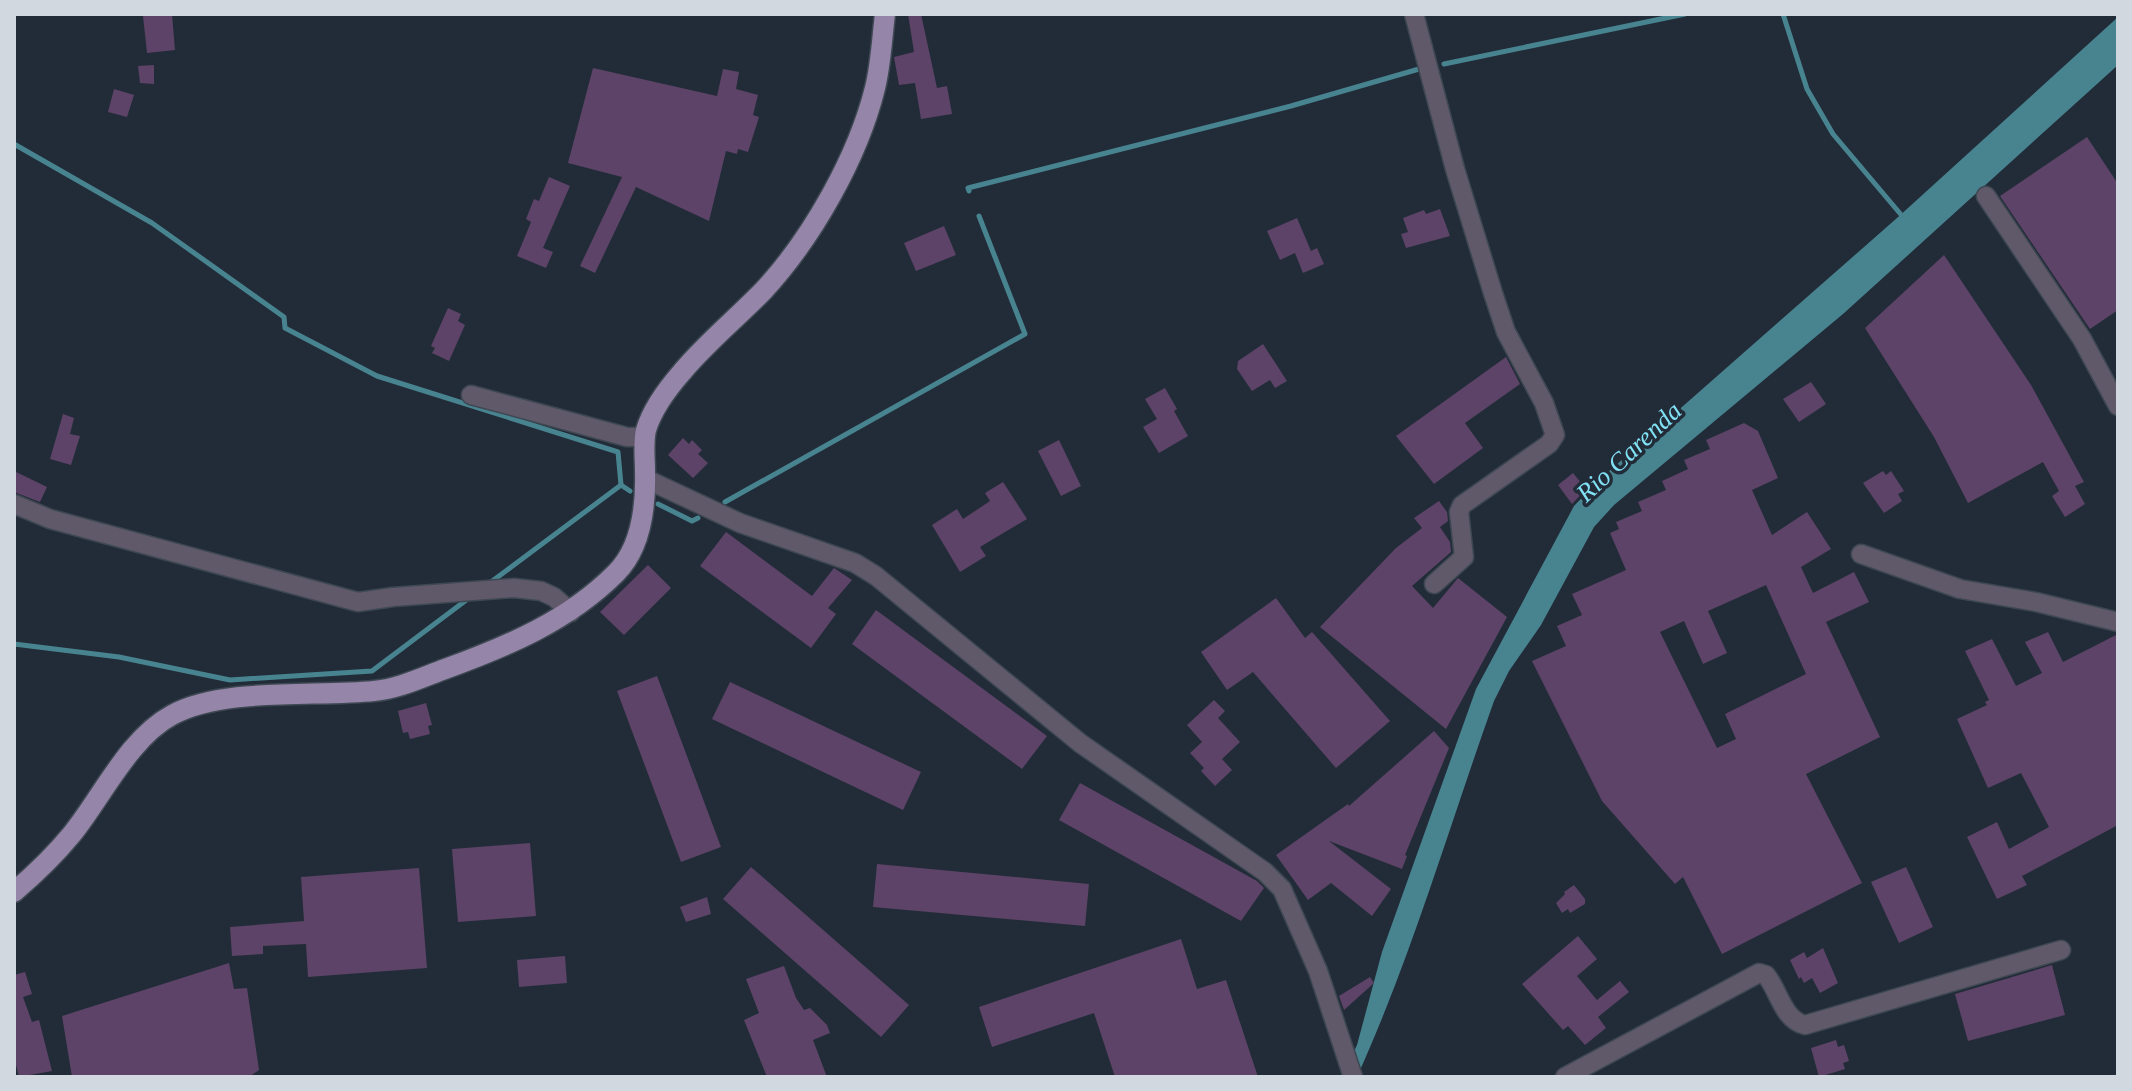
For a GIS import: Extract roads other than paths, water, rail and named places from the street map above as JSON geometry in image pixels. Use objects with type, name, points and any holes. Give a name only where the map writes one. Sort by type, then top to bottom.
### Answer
[{"type":"main road","points":[[14,892],[63,844],[124,761],[144,737],[168,717],[190,706],[218,699],[378,691],[422,678],[514,643],[571,612],[613,576],[633,551],[639,535],[646,479],[645,437],[660,402],[682,372],[765,289],[799,247],[851,158],[875,86],[885,14]]},
{"type":"street","points":[[1414,14],[1455,169],[1506,332],[1544,403],[1555,435],[1549,444],[1462,505],[1459,512],[1464,557],[1434,584]]},
{"type":"street","points":[[1986,196],[2082,339],[2118,406]]},
{"type":"street","points":[[471,395],[627,437],[645,437]]},
{"type":"street","points":[[646,479],[740,523],[855,563],[876,576],[1080,743],[1265,872],[1282,889],[1318,971],[1350,1069]]},
{"type":"street","points":[[14,504],[50,519],[358,602],[514,588],[541,591],[554,597],[571,612]]},
{"type":"street","points":[[1861,554],[1960,589],[2036,602],[2118,622]]},
{"type":"street","points":[[1565,1077],[1759,973],[1766,975],[1773,983],[1790,1018],[1805,1025],[2061,950]]},
{"type":"water","points":[[2118,17],[2118,65],[1843,314],[1614,505],[1594,527],[1541,625],[1509,671],[1494,701],[1413,938],[1377,1031],[1357,1077],[1342,1077],[1357,1045],[1382,952],[1476,689],[1574,506],[1599,480],[1897,218]]},
{"type":"waterway","points":[[1444,64],[1685,14]]},
{"type":"waterway","points":[[1783,14],[1807,89],[1833,134],[1903,217]]},
{"type":"waterway","points":[[969,191],[968,188],[1291,106],[1419,69]]},
{"type":"waterway","points":[[14,144],[152,223],[284,317],[285,328],[377,376],[618,452],[621,485]]},
{"type":"waterway","points":[[725,502],[1025,334],[979,216]]},
{"type":"waterway","name":"Rio Carenda","points":[[621,485],[630,491]]},
{"type":"waterway","points":[[487,585],[621,485]]},
{"type":"waterway","name":"Rio Carenda","points":[[658,504],[692,521],[698,518]]},
{"type":"waterway","points":[[14,644],[119,657],[230,680],[372,671],[469,598]]}]
